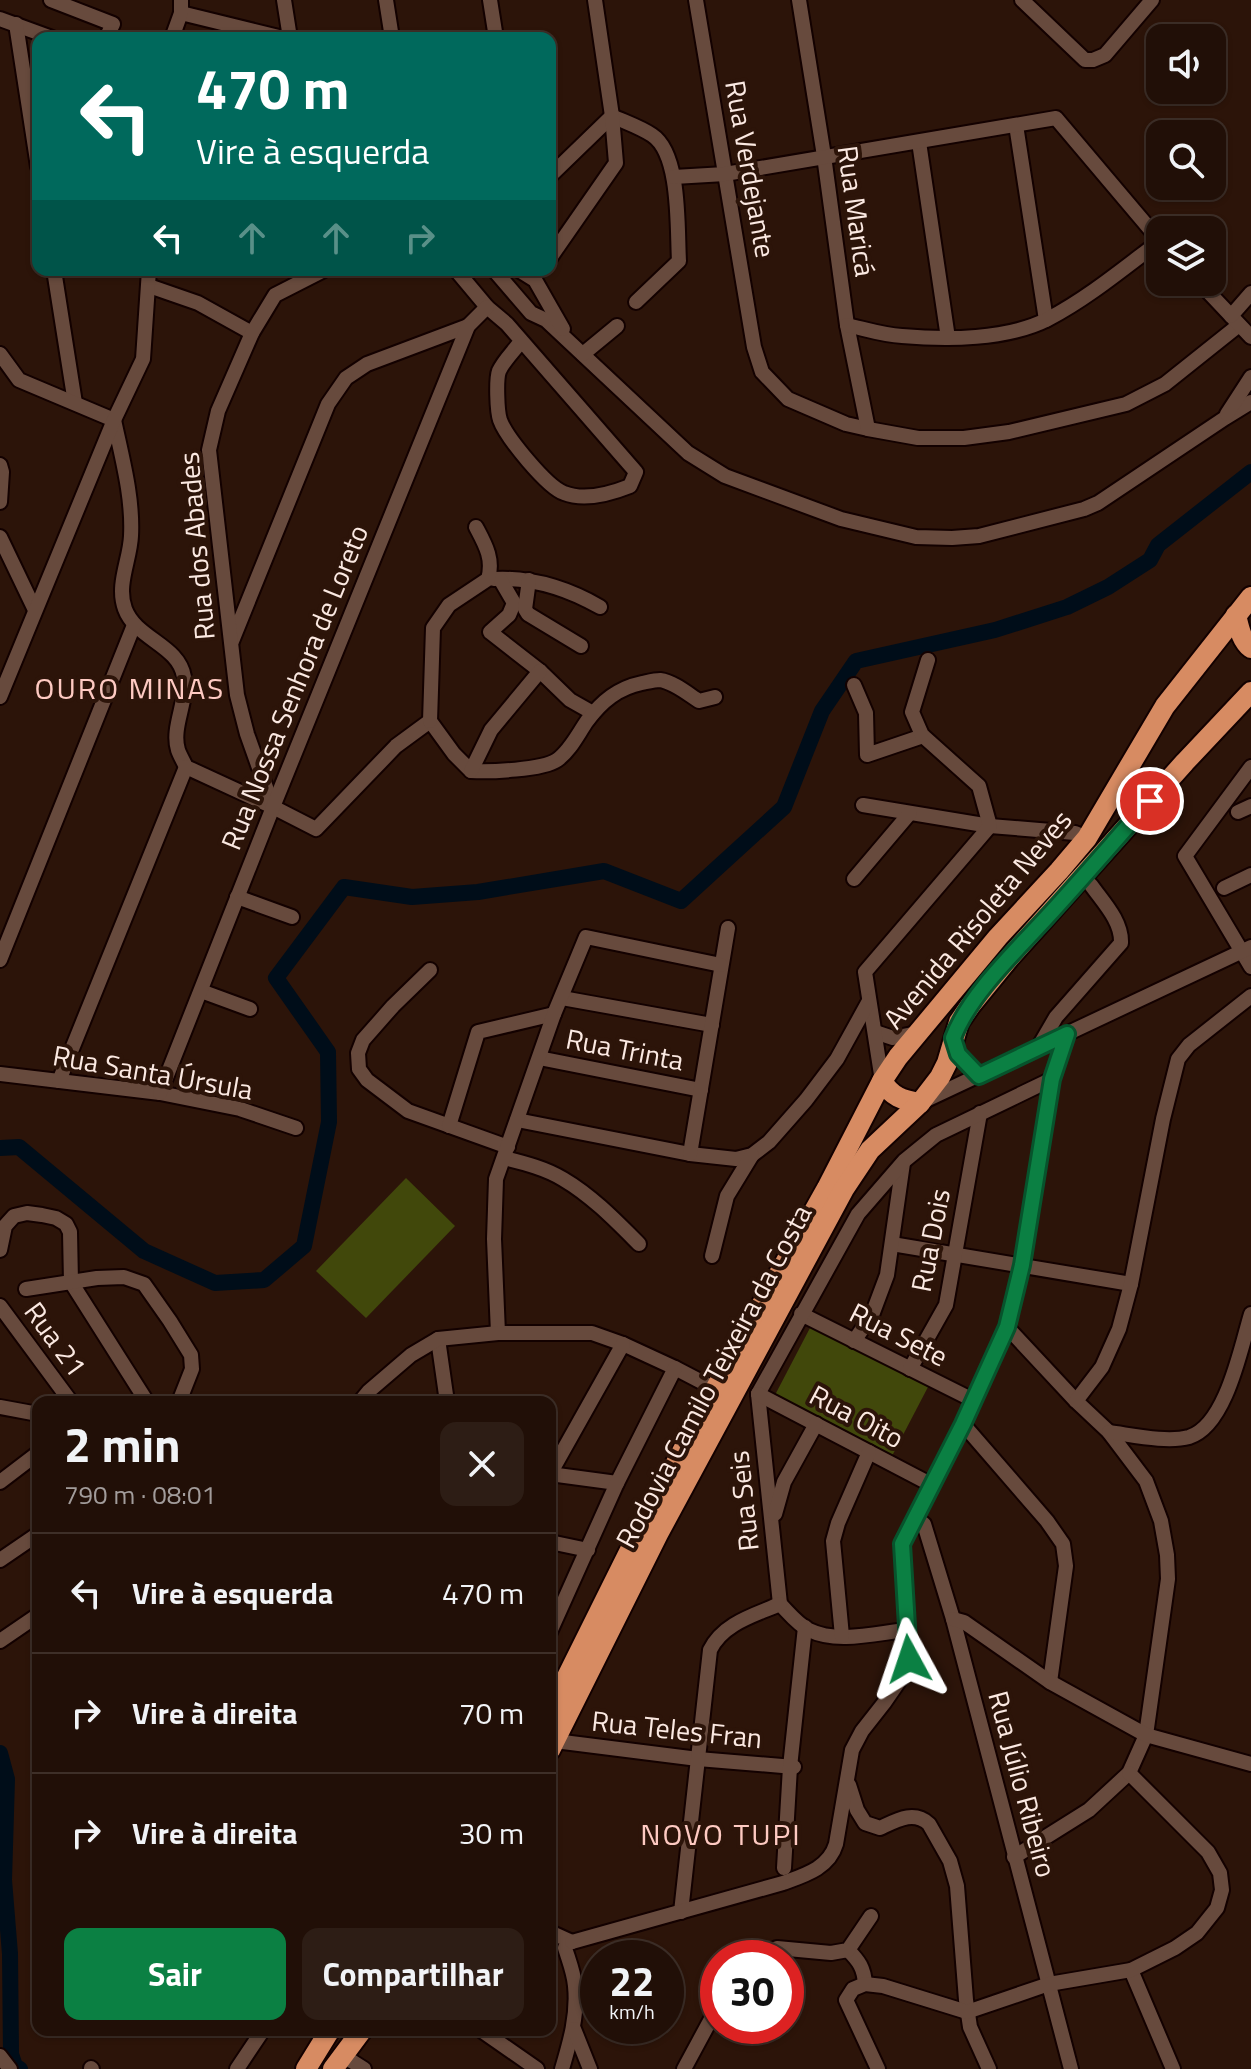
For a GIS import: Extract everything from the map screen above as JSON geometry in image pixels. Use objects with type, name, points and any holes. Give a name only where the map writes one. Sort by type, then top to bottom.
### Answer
[{"type":"highway","name":"Avenida Risoleta Neves","points":[[882,1081],[917,1033],[1087,838],[1165,706],[1251,597]]},
{"type":"highway","points":[[1236,615],[1241,633],[1251,648]]},
{"type":"highway","name":"Avenida Risoleta Neves","points":[[920,1103],[940,1077],[959,1022],[970,1006],[1010,957],[1251,692]]},
{"type":"highway","points":[[882,1081],[894,1096],[920,1103]]},
{"type":"highway","name":"Rodovia Camilo Teixeira da Costa","points":[[556,1738],[724,1393],[882,1081]]},
{"type":"highway","name":"Rodovia Camilo Teixeira da Costa","points":[[556,1699],[635,1540],[844,1189],[870,1150],[920,1103]]},
{"type":"highway","points":[[306,2069],[326,2036]]},
{"type":"highway","points":[[337,2062],[357,2036]]},
{"type":"street","points":[[51,0],[113,24],[109,32]]},
{"type":"street","points":[[284,0],[289,32]]},
{"type":"street","points":[[386,0],[391,32]]},
{"type":"street","points":[[490,0],[495,32]]},
{"type":"street","points":[[556,249],[616,163],[595,0]]},
{"type":"street","name":"Rua Verdejante","points":[[696,0],[754,347],[762,372],[788,399],[846,424],[918,438],[964,438],[1009,432],[1126,404],[1165,384],[1242,327],[1251,293]]},
{"type":"street","name":"Rua Maricá","points":[[799,0],[847,325],[868,429]]},
{"type":"street","points":[[1022,0],[1085,60],[1093,60],[1105,55],[1152,0]]},
{"type":"street","points":[[174,32],[181,7],[263,32]]},
{"type":"street","points":[[0,19],[37,32]]},
{"type":"street","points":[[16,24],[32,128]]},
{"type":"street","points":[[556,170],[612,116]]},
{"type":"street","points":[[612,116],[655,136],[670,159],[674,177],[679,261],[636,302]]},
{"type":"street","points":[[674,177],[725,174],[1056,118],[1146,224]]},
{"type":"street","points":[[1016,125],[1046,320]]},
{"type":"street","points":[[919,142],[948,338]]},
{"type":"street","points":[[847,325],[899,336],[948,338],[1017,330],[1046,320],[1097,289],[1146,252]]},
{"type":"street","points":[[55,276],[75,403]]},
{"type":"street","points":[[0,697],[114,420],[143,359],[149,276]]},
{"type":"street","name":"Rua dos Abades","points":[[273,807],[247,734],[237,695],[209,450],[218,411],[252,333],[275,295],[312,276]]},
{"type":"street","points":[[461,276],[487,307],[507,324],[636,472],[630,486],[584,497],[562,493],[523,455],[500,419],[498,394],[499,372],[521,341]]},
{"type":"street","points":[[499,276],[531,313],[546,320],[688,453],[725,476],[841,519],[928,539],[979,536],[1084,509],[1098,503],[1251,402]]},
{"type":"street","points":[[511,276],[546,320]]},
{"type":"street","points":[[539,276],[579,350]]},
{"type":"street","points":[[149,286],[198,303],[252,333]]},
{"type":"street","points":[[1212,296],[1242,327],[1251,347]]},
{"type":"street","name":"Rua Nossa Senhora de Loreto","points":[[160,1093],[468,326],[487,307]]},
{"type":"street","points":[[231,642],[328,404],[346,378],[367,364],[468,326]]},
{"type":"street","points":[[579,350],[617,326]]},
{"type":"street","points":[[0,354],[19,380],[114,420]]},
{"type":"street","points":[[1225,418],[1251,377]]},
{"type":"street","points":[[114,420],[131,506],[131,539],[122,585],[124,609],[134,625],[177,660],[184,675],[185,696],[177,733],[178,749],[186,767],[316,829],[396,746],[430,721]]},
{"type":"street","points":[[0,465],[0,502]]},
{"type":"street","points":[[476,527],[489,552],[494,579],[514,603],[509,615],[490,632],[540,671],[570,700],[593,713]]},
{"type":"street","points":[[0,537],[35,610]]},
{"type":"street","points":[[600,607],[575,592],[529,580],[494,579],[449,605],[433,628],[430,721],[471,771],[540,767],[558,760],[605,699],[620,690],[660,680],[699,701],[715,697]]},
{"type":"street","points":[[529,580],[525,609],[528,614],[581,646]]},
{"type":"street","points":[[0,960],[134,625]]},
{"type":"street","points":[[928,660],[912,712],[923,736],[979,786],[990,826]]},
{"type":"street","points":[[471,771],[491,730],[540,671]]},
{"type":"street","points":[[854,685],[866,713],[867,755],[923,736]]},
{"type":"street","points":[[59,1081],[186,767]]},
{"type":"street","points":[[1251,767],[1185,856],[1246,949],[1251,967]]},
{"type":"street","points":[[863,805],[990,826],[1062,831],[1087,838]]},
{"type":"street","points":[[854,879],[910,813]]},
{"type":"street","points":[[1062,831],[1098,820]]},
{"type":"street","points":[[882,1081],[865,972],[990,826]]},
{"type":"street","points":[[1224,888],[1251,875]]},
{"type":"street","points":[[1038,1048],[1056,1017],[1121,943],[1121,932],[1111,912],[1091,885]]},
{"type":"street","points":[[237,897],[292,917]]},
{"type":"street","points":[[690,1154],[728,928]]},
{"type":"street","points":[[498,1333],[494,1239],[496,1179],[554,1014],[586,937],[721,965]]},
{"type":"street","name":"Rodovia Camilo Teixeira da Costa","points":[[920,1103],[1246,949]]},
{"type":"street","points":[[430,970],[363,1040],[358,1053],[359,1069],[367,1080],[408,1111],[449,1126],[563,1179],[604,1209],[639,1244]]},
{"type":"street","points":[[201,991],[250,1009]]},
{"type":"street","points":[[1076,1401],[1102,1367],[1119,1329],[1178,1059],[1189,1045],[1251,996]]},
{"type":"street","points":[[562,998],[712,1025]]},
{"type":"street","points":[[712,1256],[727,1196],[752,1155],[769,1142],[837,1059],[869,1001]]},
{"type":"street","points":[[449,1126],[478,1032],[554,1014]]},
{"type":"street","points":[[562,2069],[574,2029],[576,2004],[575,1983],[565,1948],[567,1944],[681,1912],[784,1875],[814,1870],[836,1848],[852,1750],[862,1731],[906,1671],[909,1659],[902,1544],[963,1424],[1007,1327],[1022,1265],[1052,1079],[1067,1034],[1056,1017]]},
{"type":"street","points":[[875,1032],[893,1038],[917,1033]]},
{"type":"street","points":[[953,1038],[958,1054],[979,1076]]},
{"type":"street","name":"Rua Trinta","points":[[539,1058],[701,1090]]},
{"type":"street","name":"Rua Santa Úrsula","points":[[0,1074],[160,1093],[240,1109],[296,1128]]},
{"type":"street","points":[[758,1394],[858,1214],[904,1161],[936,1135],[1052,1079]]},
{"type":"street","name":"Rua Dois","points":[[910,1369],[946,1305],[980,1113]]},
{"type":"street","points":[[517,1120],[690,1154],[736,1159],[752,1155]]},
{"type":"street","points":[[854,1341],[872,1315],[887,1275],[904,1161]]},
{"type":"street","points":[[0,1250],[5,1226],[14,1216],[27,1213],[56,1218],[66,1224],[70,1232],[71,1282],[143,1396]]},
{"type":"street","points":[[892,1244],[1131,1284]]},
{"type":"street","points":[[26,1289],[124,1277],[144,1284],[191,1355],[192,1369],[181,1396]]},
{"type":"street","name":"Rua 21","points":[[0,1306],[67,1396]]},
{"type":"street","name":"Rua Sete","points":[[801,1314],[973,1400]]},
{"type":"street","points":[[1109,1432],[1166,1438],[1187,1437],[1204,1430],[1214,1419],[1226,1393],[1251,1314]]},
{"type":"street","points":[[1007,1327],[1109,1432],[1146,1481],[1161,1521],[1168,1579],[1146,1735],[1129,1773],[1089,1810],[1014,1857]]},
{"type":"street","points":[[365,1396],[411,1355],[438,1339],[498,1333],[592,1333],[623,1344],[724,1393]]},
{"type":"street","points":[[438,1339],[446,1396]]},
{"type":"street","points":[[556,1463],[623,1344]]},
{"type":"street","points":[[556,1619],[617,1483],[675,1368]]},
{"type":"street","name":"Rua Oito","points":[[758,1394],[932,1485]]},
{"type":"street","name":"Rua Seis","points":[[758,1394],[780,1604]]},
{"type":"street","points":[[1,1409],[32,1413]]},
{"type":"street","points":[[772,1526],[784,1482],[816,1424]]},
{"type":"street","points":[[963,1424],[1047,1521],[1063,1544],[1066,1566],[1050,1682]]},
{"type":"street","points":[[842,1636],[833,1541],[869,1452]]},
{"type":"street","points":[[0,1482],[32,1458]]},
{"type":"street","points":[[556,1475],[617,1483]]},
{"type":"street","name":"Rua Júlio Ribeiro","points":[[915,1518],[924,1524],[953,1619],[1071,2069]]},
{"type":"street","points":[[0,1560],[32,1538]]},
{"type":"street","points":[[556,1543],[588,1550]]},
{"type":"street","points":[[681,1912],[710,1650],[714,1642],[741,1620],[780,1604],[793,1618],[817,1633],[842,1636],[906,1630]]},
{"type":"street","points":[[0,1641],[32,1619]]},
{"type":"street","points":[[953,1619],[964,1622],[1050,1682],[1146,1735],[1251,1764]]},
{"type":"street","points":[[784,1875],[805,1627]]},
{"type":"street","name":"Rua Teles Fran","points":[[556,1746],[792,1767]]},
{"type":"street","points":[[878,2069],[846,2000],[853,1989],[865,1984],[883,1986],[967,2012],[1049,1984],[1131,1970],[1197,1933],[1217,1908],[1222,1890],[1220,1873],[1208,1852],[1129,1773]]},
{"type":"street","points":[[848,1774],[849,1789],[865,1823],[880,1828],[903,1818],[925,1819],[950,1861],[957,1886],[967,2012],[970,2027],[989,2069]]},
{"type":"street","points":[[804,1950],[831,1953],[848,1950],[871,1916]]},
{"type":"street","points":[[556,1935],[572,1942]]},
{"type":"street","points":[[848,1950],[860,1962],[865,1984]]},
{"type":"street","points":[[1131,1970],[1173,2069]]},
{"type":"street","points":[[574,2029],[590,2069]]},
{"type":"street","points":[[237,2069],[259,2036]]},
{"type":"street","points":[[490,2036],[537,2069]]},
{"type":"street","points":[[684,2069],[700,2039]]},
{"type":"street","points":[[0,2056],[10,2069]]},
{"type":"street","points":[[337,2062],[364,2069]]},
{"type":"green space","points":[[406,1178],[455,1226],[366,1318],[316,1271]]},
{"type":"green space","points":[[811,1326],[928,1387],[892,1456],[775,1395]]},
{"type":"waterway","points":[[0,1148],[19,1147],[144,1251],[215,1283],[264,1280],[304,1246],[329,1122],[328,1052],[276,978],[344,887],[412,897],[478,892],[604,871],[681,901],[784,807],[822,711],[856,661],[995,630],[1067,607],[1108,587],[1150,560],[1158,545],[1251,472]]},
{"type":"waterway","points":[[0,1753],[7,1779],[4,1880],[10,1954],[11,2054],[15,2066],[20,2069]]},
{"type":"district","name":"OURO MINAS","points":[[130,688]]},
{"type":"district","name":"NOVO TUPI","points":[[721,1834]]},
{"type":"route","points":[[909,1659],[902,1544],[963,1424],[1007,1327],[1022,1265],[1052,1079],[1067,1034],[979,1076],[958,1054],[953,1038],[970,1006],[1010,957],[1150,801]]}]
